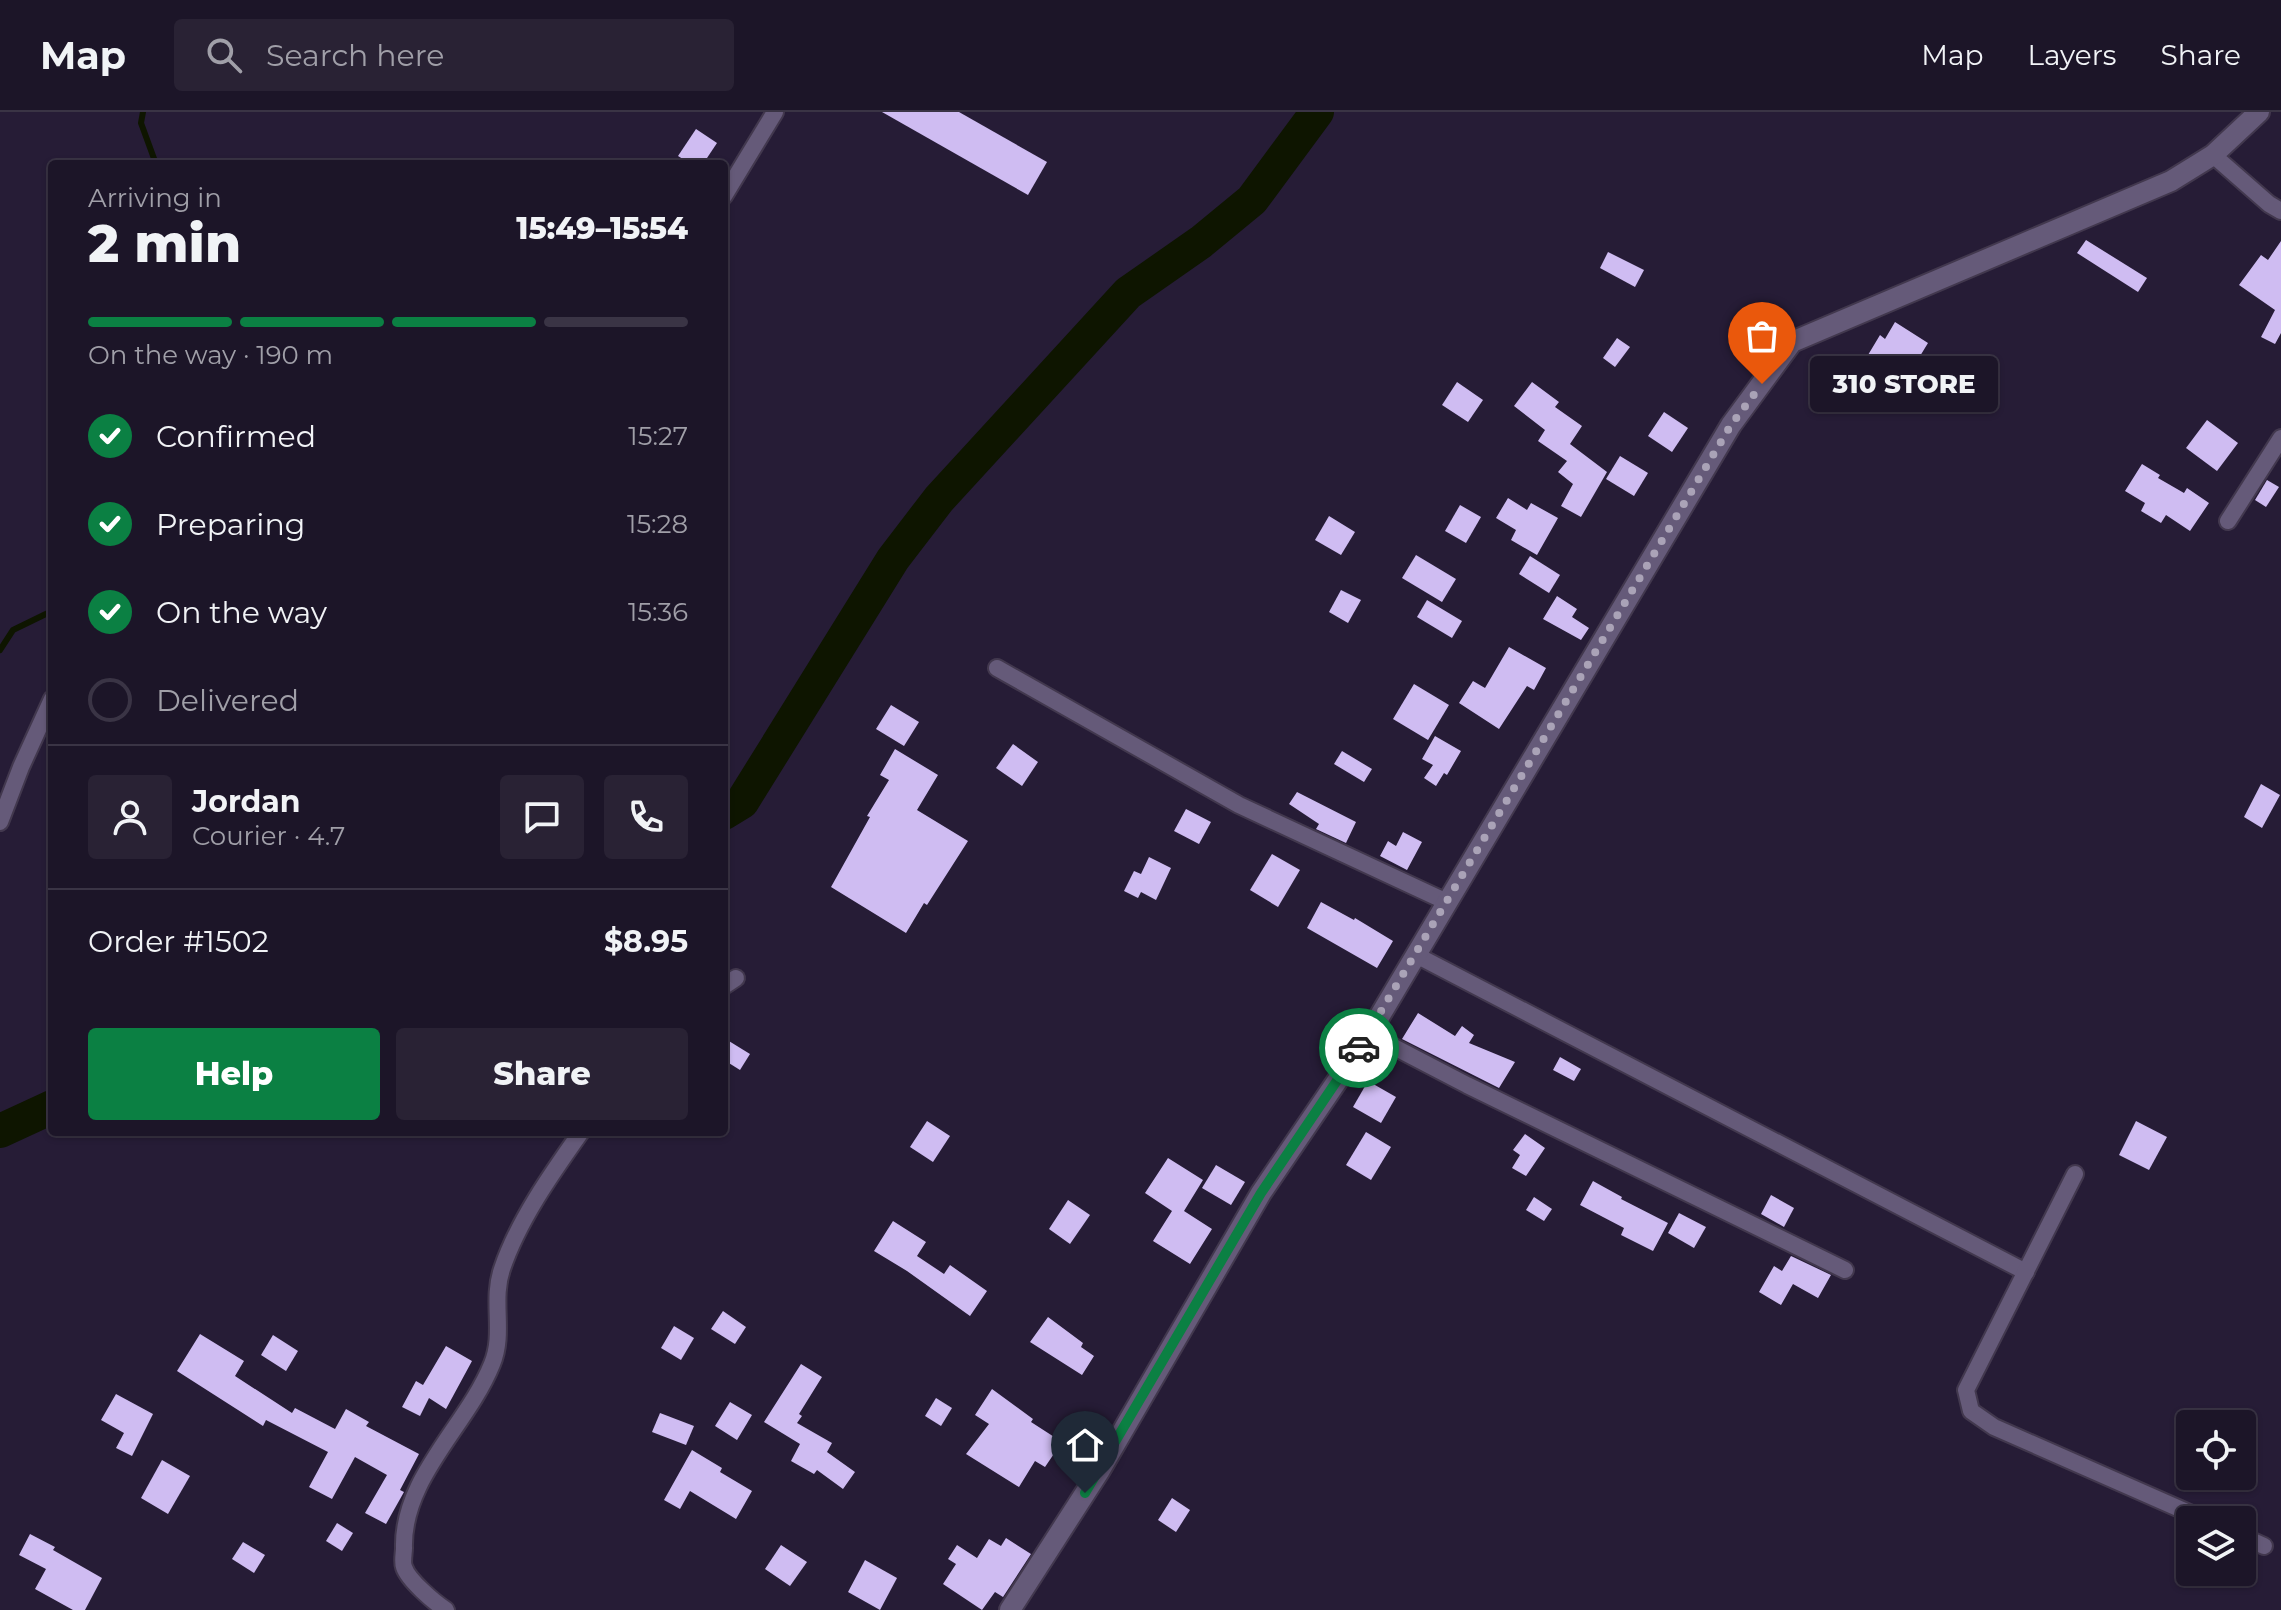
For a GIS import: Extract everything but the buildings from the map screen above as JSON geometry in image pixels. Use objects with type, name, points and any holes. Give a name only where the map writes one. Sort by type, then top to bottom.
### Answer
[{"type":"street","points":[[728,189],[775,112]]},
{"type":"street","points":[[1010,1610],[1100,1470],[1261,1193],[1369,1034],[1731,425],[1792,342],[2171,181],[2213,155],[2259,112]]},
{"type":"street","points":[[2213,155],[2281,211]]},
{"type":"street","points":[[2228,521],[2281,438]]},
{"type":"street","points":[[997,668],[1239,805],[1447,902]]},
{"type":"street","points":[[0,822],[48,708]]},
{"type":"street","points":[[1416,955],[2026,1272]]},
{"type":"street","points":[[1369,1034],[1845,1270]]},
{"type":"street","points":[[446,1610],[431,1600],[404,1567],[403,1530],[414,1495],[492,1365],[500,1336],[497,1295],[502,1269],[539,1192],[578,1136]]},
{"type":"street","points":[[2075,1174],[1966,1390],[1971,1411],[1994,1427],[2176,1507]]},
{"type":"street","points":[[2256,1542],[2264,1546]]},
{"type":"waterway","points":[[143,112],[141,123],[155,160]]},
{"type":"waterway","points":[[728,811],[742,802],[893,559],[939,499],[1128,293],[1201,242],[1252,200],[1317,112]]},
{"type":"waterway","points":[[0,650],[13,630],[48,613]]},
{"type":"waterway","points":[[0,1131],[48,1109]]},
{"type":"way so far","points":[[1359,1048],[1731,425],[1762,384]]},
{"type":"place","name":"310 STORE","points":[[1762,384]]},
{"type":"route","points":[[1085,1493],[1261,1193],[1359,1048]]}]
